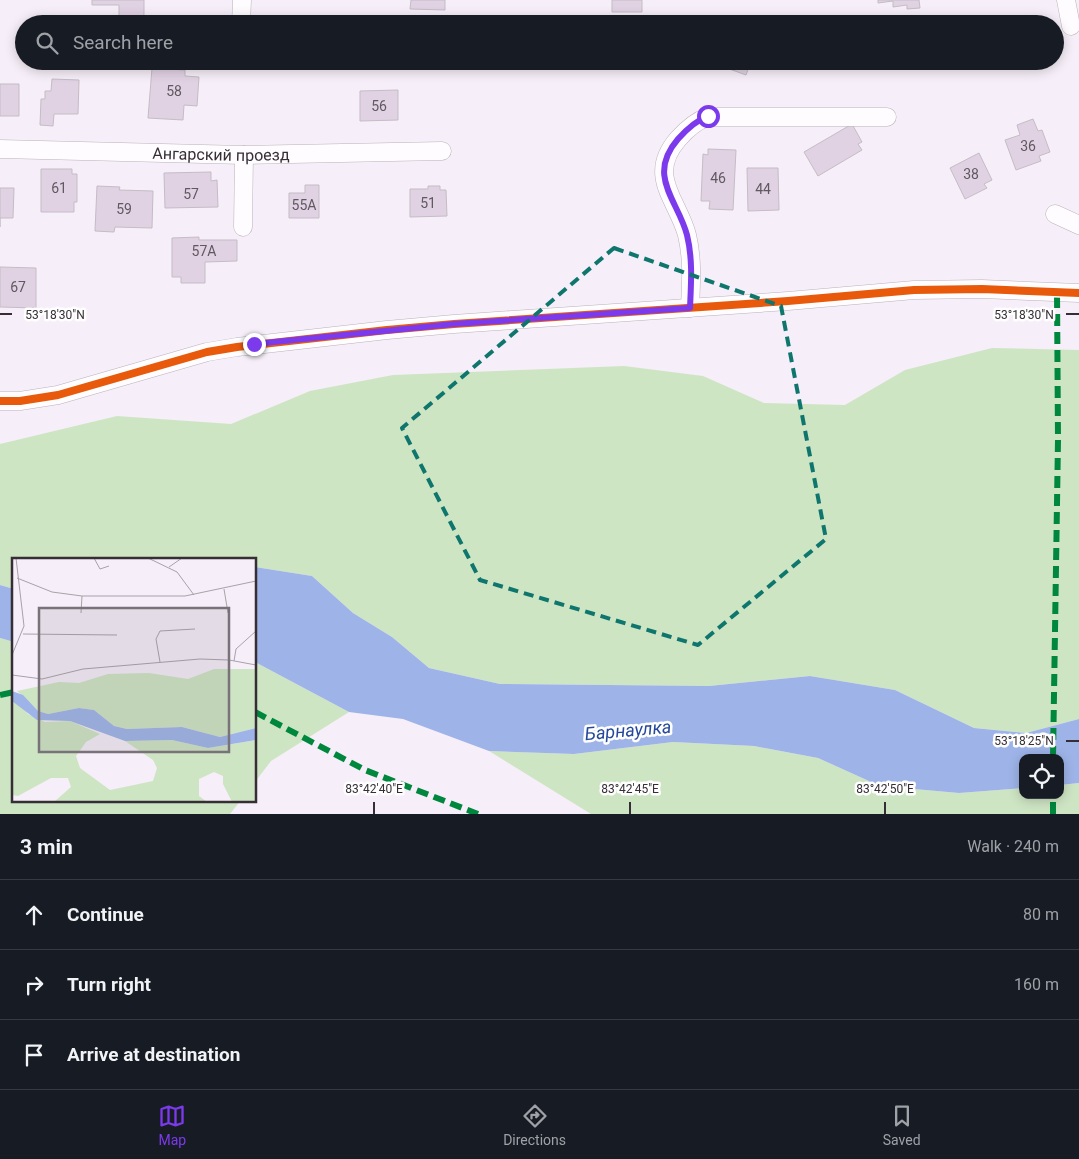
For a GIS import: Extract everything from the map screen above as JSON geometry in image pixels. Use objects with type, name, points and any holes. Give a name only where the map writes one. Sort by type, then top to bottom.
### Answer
[{"type":"street","points":[[241,15],[242,0]]},
{"type":"street","points":[[1066,0],[1071,26]]},
{"type":"street","points":[[690,308],[690,250],[683,222],[667,192],[664,176],[666,156],[687,129],[708,116],[887,117]]},
{"type":"street","name":"Ангарский проезд","points":[[0,149],[244,155],[442,151]]},
{"type":"street","points":[[243,227],[244,155]]},
{"type":"street","points":[[1055,214],[1079,226]]},
{"type":"street","points":[[0,401],[30,400],[58,395],[207,352],[254,344],[454,324],[914,290],[982,289],[1079,293]]},
{"type":"highlighted area","points":[[614,248],[781,306],[826,539],[698,645],[480,580],[402,428]]},
{"type":"green space","points":[[992,348],[1079,350],[1079,719],[1026,733],[974,728],[895,690],[810,676],[709,686],[500,684],[429,668],[392,637],[353,613],[312,576],[256,567],[256,558],[12,558],[12,588],[0,585],[0,444],[117,416],[231,424],[310,391],[393,375],[624,366],[703,376],[764,403],[845,405],[905,370]]},
{"type":"green space","points":[[0,638],[12,641],[12,802],[239,802],[230,814],[0,814]]},
{"type":"green space","points":[[256,663],[349,712],[271,761],[256,781]]},
{"type":"green space","points":[[673,742],[754,746],[818,758],[880,786],[959,793],[1019,788],[1019,799],[1064,799],[1064,785],[1079,783],[1079,814],[591,814],[489,751],[574,754]]},
{"type":"water","name":"Барнаулка","points":[[256,567],[312,576],[353,613],[392,637],[429,668],[500,684],[709,686],[810,676],[895,690],[974,728],[1026,733],[1079,719],[1079,783],[1064,785],[1064,754],[1019,754],[1019,788],[959,793],[880,786],[818,758],[754,746],[673,742],[574,754],[489,751],[403,719],[349,712],[256,663]]},
{"type":"water","points":[[0,585],[12,588],[12,641],[0,638]]},
{"type":"building","points":[[92,0],[144,0],[144,15],[119,15],[119,5],[92,5]]},
{"type":"building","points":[[411,0],[445,0],[445,10],[410,9]]},
{"type":"building","points":[[612,0],[642,0],[642,12],[612,12]]},
{"type":"building","points":[[878,0],[919,0],[920,8],[907,9],[907,5],[893,7],[893,1],[878,3]]},
{"type":"building","points":[[152,70],[185,70],[185,76],[199,77],[197,106],[184,105],[183,120],[148,118]]},
{"type":"building","points":[[732,70],[748,70],[746,75]]},
{"type":"building","points":[[52,79],[79,80],[78,114],[54,114],[53,126],[40,125],[41,99],[45,99],[45,91],[51,91]]},
{"type":"building","points":[[0,84],[19,84],[19,116],[0,116]]},
{"type":"building","points":[[398,90],[398,120],[360,121],[360,91]]},
{"type":"building","points":[[1033,119],[1038,131],[1042,130],[1050,152],[1039,156],[1041,161],[1016,170],[1005,140],[1020,135],[1017,125]]},
{"type":"building","points":[[852,124],[862,142],[858,144],[862,150],[818,176],[804,152]]},
{"type":"building","points":[[708,149],[736,150],[733,210],[709,209],[710,201],[701,201],[703,154],[708,155]]},
{"type":"building","points":[[979,153],[992,180],[984,184],[987,188],[965,199],[950,168]]},
{"type":"building","points":[[747,168],[778,168],[779,210],[748,211]]},
{"type":"building","points":[[41,169],[72,169],[72,174],[77,174],[77,202],[74,202],[74,212],[41,212]]},
{"type":"building","points":[[211,172],[211,181],[217,180],[218,207],[165,208],[164,173]]},
{"type":"building","points":[[305,185],[319,185],[319,218],[289,218],[289,193],[305,193]]},
{"type":"building","points":[[97,186],[120,187],[119,190],[153,191],[152,228],[115,227],[114,232],[95,231]]},
{"type":"building","points":[[428,186],[440,186],[440,190],[446,190],[447,216],[410,217],[410,189],[428,189]]},
{"type":"building","points":[[0,188],[14,188],[13,218],[0,218]]},
{"type":"building","points":[[199,237],[199,240],[237,240],[237,261],[205,262],[205,283],[181,283],[181,277],[172,277],[172,238]]},
{"type":"building","points":[[0,267],[36,268],[36,308],[0,307]]},
{"type":"marked path","points":[[1053,754],[1058,440],[1057,291]]},
{"type":"marked path","points":[[0,695],[12,692]]},
{"type":"marked path","points":[[256,713],[365,770],[478,814]]},
{"type":"marked path","points":[[1053,799],[1053,814]]},
{"type":"cycle path","points":[[0,401],[20,401],[58,395],[207,352],[387,330],[914,290],[982,289],[1079,293]]},
{"type":"route","points":[[254,344],[454,324],[690,308],[691,258],[687,234],[683,222],[667,192],[664,176],[666,156],[674,144],[687,129],[708,116]]}]
